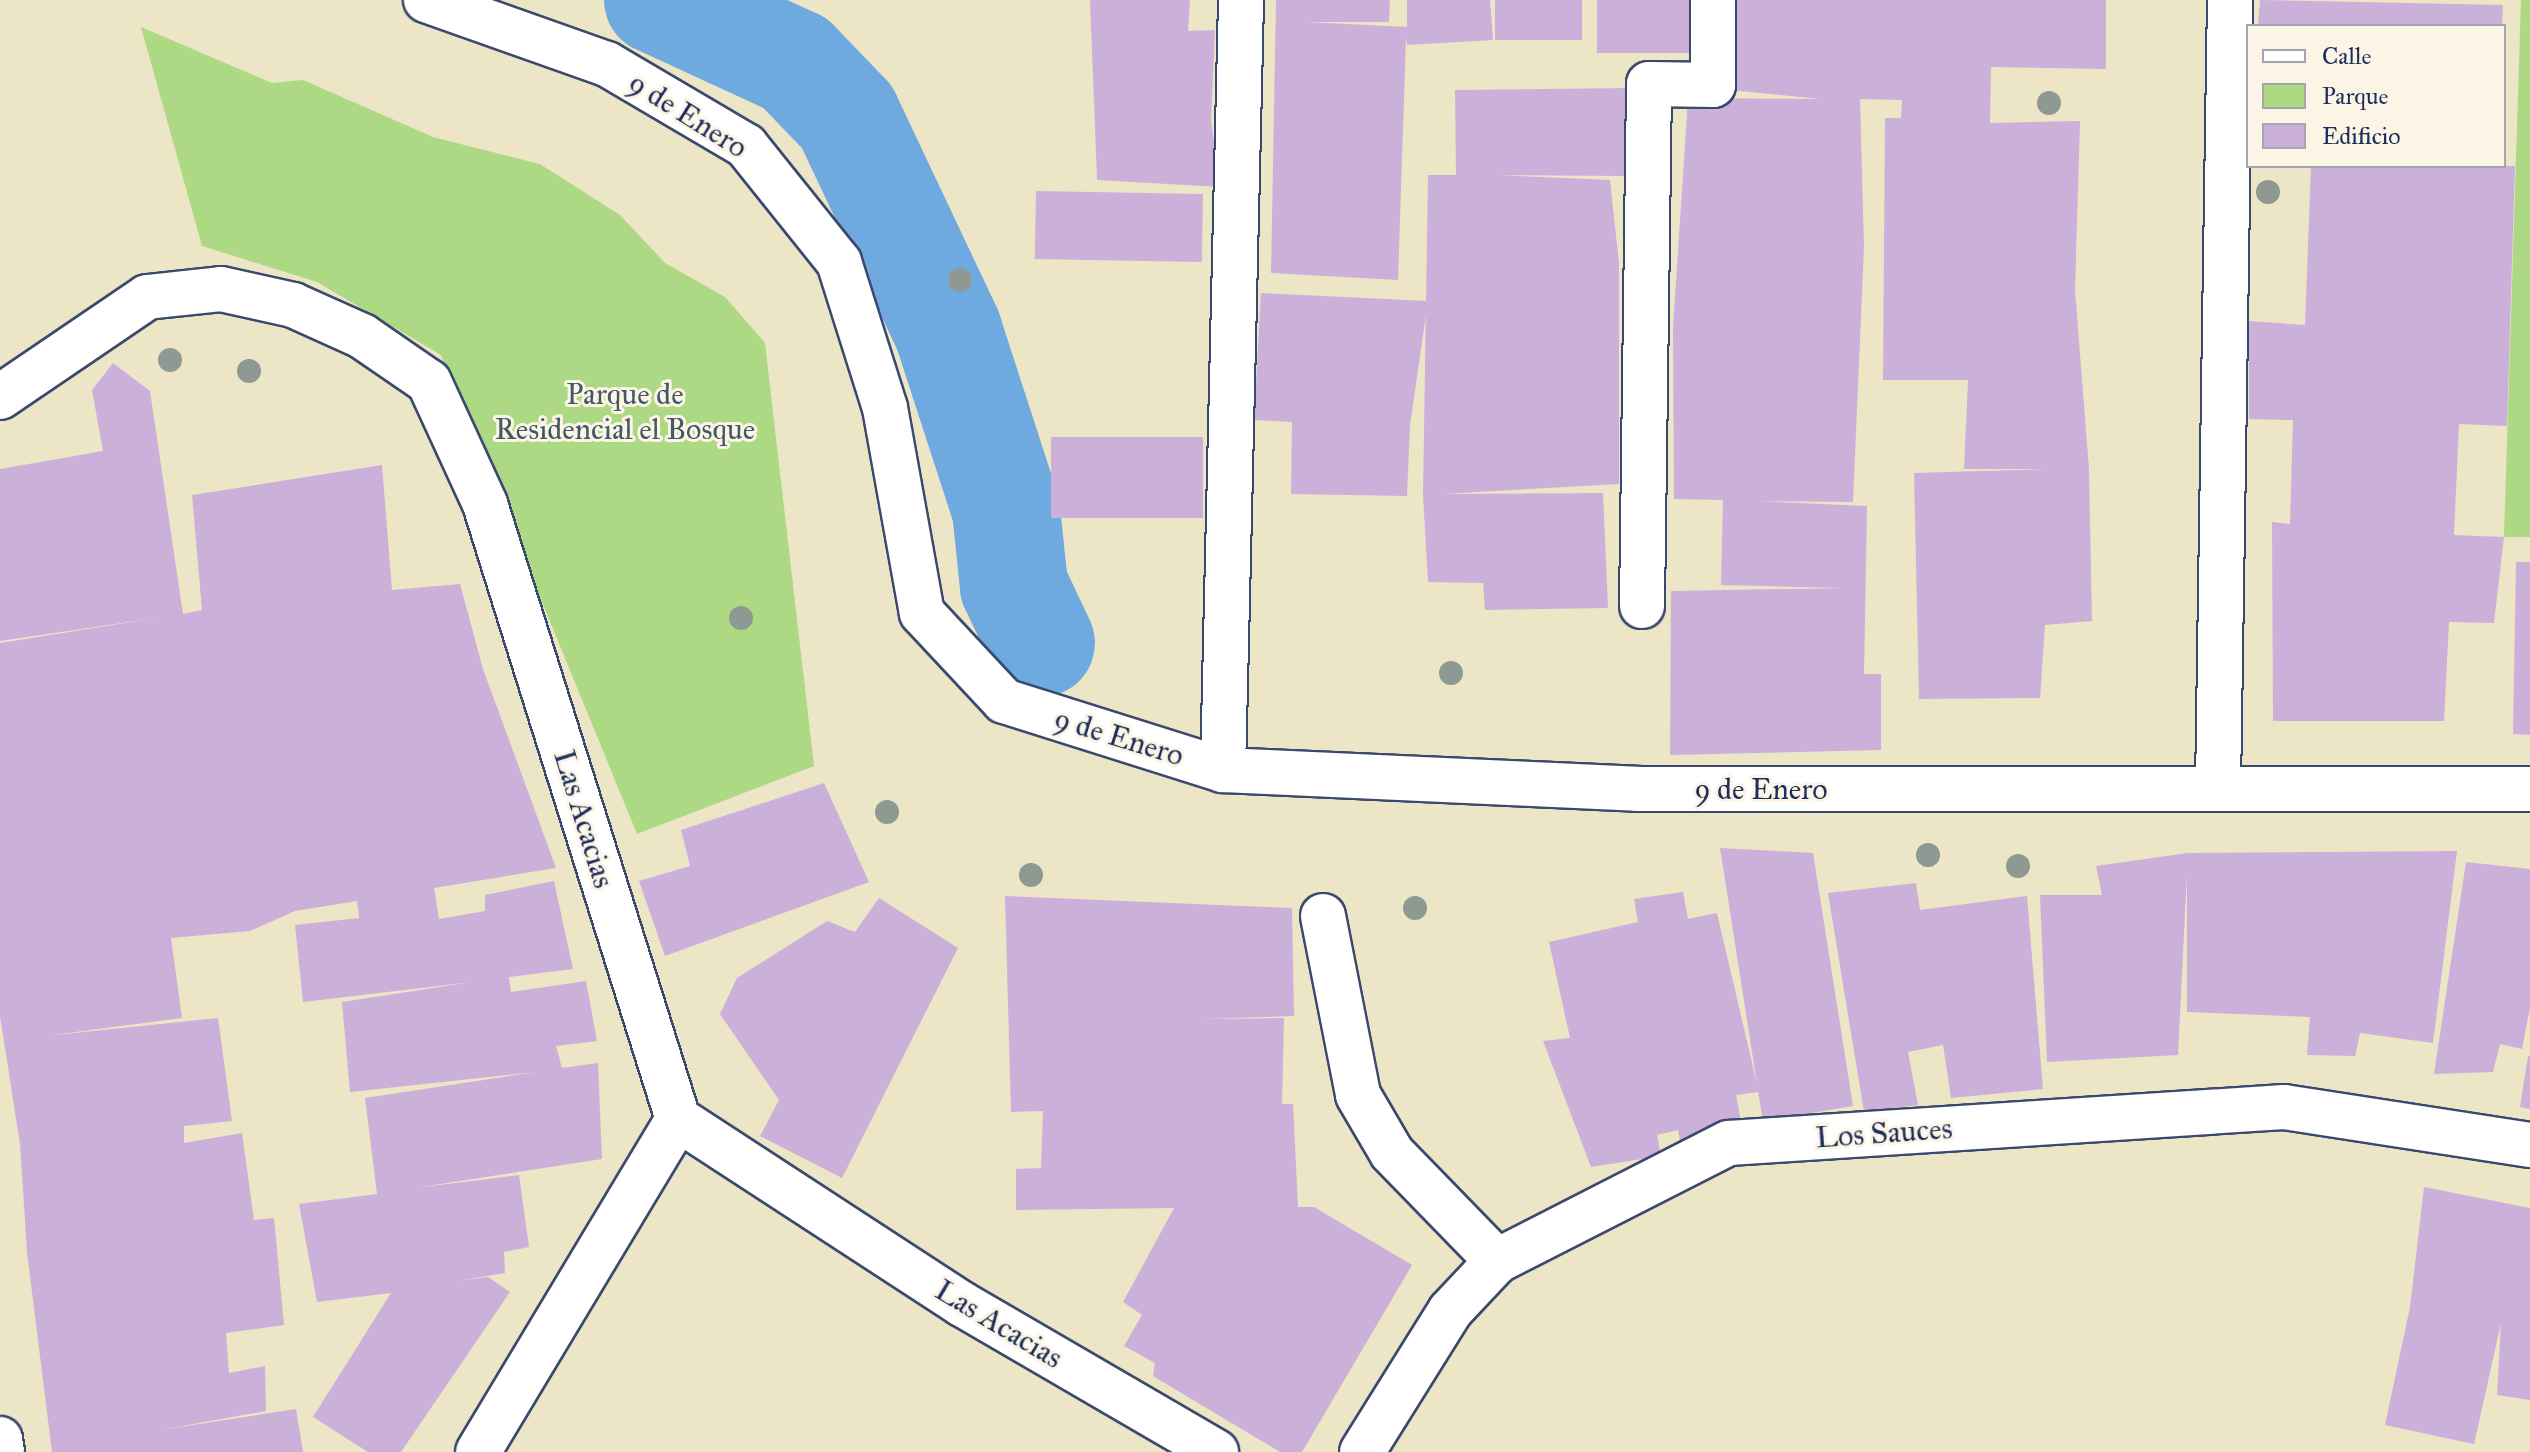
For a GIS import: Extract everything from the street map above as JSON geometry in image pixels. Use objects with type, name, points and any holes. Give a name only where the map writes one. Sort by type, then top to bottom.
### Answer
[{"type":"street","name":"9 de Enero","points":[[426,0],[607,64],[746,146],[839,262],[885,408],[922,613],[1004,701],[1223,770],[1637,789],[2530,789]]},
{"type":"street","points":[[1223,770],[1241,0]]},
{"type":"street","points":[[1642,606],[1649,84],[1713,85],[1713,0]]},
{"type":"street","points":[[2218,788],[2230,0]]},
{"type":"street","name":"Las Acacias","points":[[0,397],[147,297],[221,289],[293,305],[348,329],[429,382],[485,504],[678,1119],[962,1304],[1216,1452]]},
{"type":"street","points":[[1323,916],[1358,1095],[1392,1153],[1497,1261]]},
{"type":"street","name":"Los Sauces","points":[[1362,1452],[1450,1311],[1497,1261],[1729,1143],[2284,1107],[2530,1145]]},
{"type":"street","points":[[478,1452],[678,1119]]},
{"type":"street","points":[[0,1439],[2,1452]]},
{"type":"green space","points":[[2521,0],[2530,0],[2530,537],[2504,537]]},
{"type":"green space","name":"Parque de Residencial el Bosque","points":[[141,27],[272,83],[303,80],[433,137],[540,164],[620,215],[665,263],[725,297],[765,343],[814,766],[637,834],[441,355],[317,282],[202,246]]},
{"type":"building","points":[[1090,0],[1190,0],[1188,31],[1215,30],[1211,120],[1220,187],[1097,180]]},
{"type":"building","points":[[1276,0],[1390,0],[1389,22],[1306,22],[1407,27],[1407,0],[1490,0],[1493,40],[1407,45],[1406,37],[1398,280],[1271,273]]},
{"type":"building","points":[[1495,0],[1582,0],[1582,40],[1495,40]]},
{"type":"building","points":[[1597,0],[1696,0],[1696,53],[1597,53]]},
{"type":"building","points":[[1729,0],[2106,0],[2106,69],[1991,67],[1990,123],[2080,121],[2075,290],[2089,469],[2092,621],[2045,625],[2040,698],[1919,699],[1914,473],[2048,469],[1964,469],[1968,380],[1883,380],[1885,118],[1901,118],[1902,100],[1860,99],[1864,247],[1853,502],[1758,501],[1867,506],[1864,674],[1881,674],[1881,750],[1670,755],[1671,591],[1843,588],[1721,585],[1723,500],[1674,499],[1673,328],[1688,98],[1820,99],[1730,90]]},
{"type":"building","points":[[2260,0],[2503,5],[2502,24],[2258,24]]},
{"type":"building","points":[[1631,88],[1627,176],[1496,175],[1610,180],[1619,263],[1619,484],[1442,494],[1603,493],[1608,608],[1485,610],[1483,583],[1428,582],[1423,495],[1428,175],[1456,175],[1455,90]]},
{"type":"building","points":[[2515,166],[2507,426],[2459,424],[2454,535],[2504,537],[2494,623],[2449,622],[2444,721],[2273,721],[2272,522],[2290,524],[2293,420],[2249,419],[2249,321],[2305,325],[2311,168]]},
{"type":"building","points":[[1036,191],[1203,194],[1202,262],[1035,259]]},
{"type":"building","points":[[1261,293],[1428,301],[1410,425],[1407,496],[1291,494],[1292,422],[1254,420]]},
{"type":"building","points":[[113,363],[150,391],[183,614],[202,610],[192,495],[382,465],[392,590],[460,584],[483,669],[556,868],[434,888],[439,919],[485,911],[485,895],[554,881],[573,969],[509,977],[511,992],[586,981],[597,1041],[556,1046],[562,1068],[598,1063],[602,1159],[415,1188],[519,1175],[529,1247],[504,1252],[505,1273],[458,1281],[488,1277],[510,1292],[401,1452],[368,1452],[313,1417],[391,1293],[317,1302],[299,1204],[377,1194],[365,1098],[536,1072],[350,1092],[342,1002],[472,982],[303,1002],[295,925],[359,918],[357,901],[295,911],[250,931],[171,938],[182,1018],[45,1036],[218,1018],[232,1121],[184,1126],[184,1143],[242,1133],[254,1220],[274,1218],[284,1325],[226,1333],[229,1373],[265,1366],[266,1411],[160,1430],[296,1409],[303,1452],[52,1452],[27,1252],[20,1144],[0,1016],[0,643],[163,617],[0,641],[0,469],[103,451],[92,390]]},
{"type":"building","points":[[1051,437],[1203,437],[1203,518],[1051,518]]},
{"type":"building","points":[[2516,562],[2530,562],[2530,735],[2513,734]]},
{"type":"building","points":[[824,783],[869,882],[665,956],[639,881],[690,866],[681,830]]},
{"type":"building","points":[[1720,848],[1813,853],[1853,1106],[1763,1121],[1758,1092],[1736,1095],[1743,1132],[1681,1146],[1678,1130],[1657,1135],[1661,1156],[1591,1167],[1543,1041],[1570,1038],[1549,942],[1638,922],[1634,899],[1683,892],[1688,919],[1717,913],[1757,1084]]},
{"type":"building","points":[[2457,851],[2433,1043],[2360,1033],[2355,1056],[2307,1055],[2310,1017],[2187,1012],[2187,873],[2178,1055],[2047,1062],[2040,895],[2102,895],[2096,866],[2188,853]]},
{"type":"building","points":[[2466,862],[2530,869],[2530,1008],[2522,1049],[2500,1044],[2493,1072],[2434,1074]]},
{"type":"building","points":[[1916,883],[1920,910],[2027,896],[2043,1089],[1951,1098],[1943,1045],[1908,1052],[1918,1105],[1864,1112],[1828,893]]},
{"type":"building","points":[[1005,896],[1292,908],[1294,1016],[1201,1019],[1284,1018],[1282,1104],[1293,1104],[1298,1207],[1314,1207],[1412,1265],[1302,1452],[1280,1452],[1153,1376],[1155,1363],[1124,1346],[1142,1315],[1123,1302],[1174,1208],[1016,1210],[1016,1169],[1041,1168],[1043,1111],[1011,1112]]},
{"type":"building","points":[[879,898],[958,948],[842,1178],[760,1136],[779,1100],[720,1014],[737,978],[827,921],[855,932]]},
{"type":"building","points":[[2530,1056],[2530,1109],[2520,1107]]},
{"type":"building","points":[[2424,1187],[2530,1208],[2530,1400],[2497,1395],[2501,1323],[2474,1444],[2385,1425],[2410,1307]]},
{"type":"waterway","points":[[658,0],[795,63],[847,117],[948,331],[1006,509],[1014,586],[1041,643]]}]
